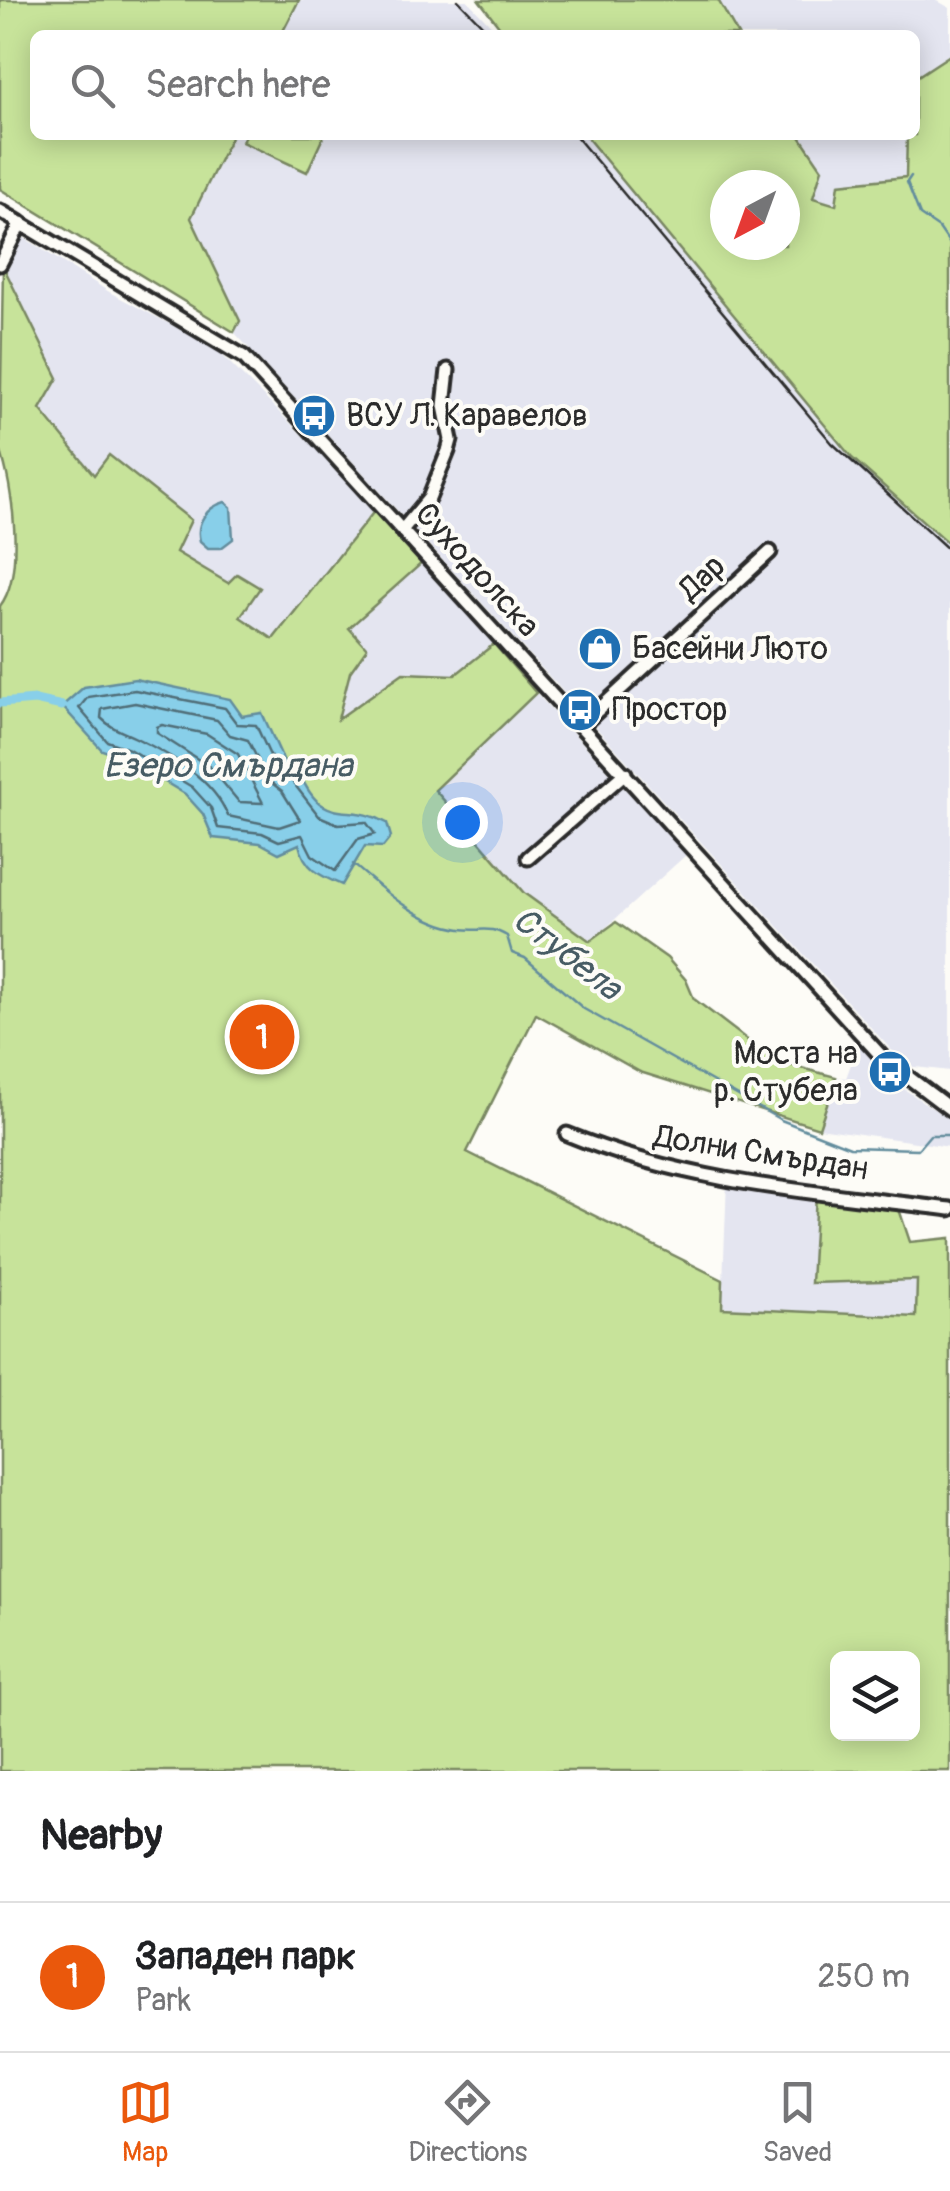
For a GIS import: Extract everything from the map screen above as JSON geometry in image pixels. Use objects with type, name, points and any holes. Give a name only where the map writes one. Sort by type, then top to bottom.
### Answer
[{"type":"street","name":"Суходолска","points":[[0,211],[236,350],[882,1058],[950,1109]]},
{"type":"street","points":[[0,264],[20,223]]},
{"type":"street","points":[[403,529],[429,498],[448,451],[451,440],[444,406],[448,370]]},
{"type":"street","name":"Дар","points":[[582,725],[770,552]]},
{"type":"street","points":[[528,858],[626,773]]},
{"type":"street","name":"Долни Смърдан","points":[[567,1134],[630,1158],[714,1176],[950,1209]]},
{"type":"shaded area","points":[[299,0],[467,0],[495,30],[284,30]]},
{"type":"shaded area","points":[[718,0],[936,0],[950,8],[950,55],[920,75],[920,30],[735,30]]},
{"type":"shaded area","points":[[230,140],[588,140],[852,458],[950,545],[950,1071],[906,1066],[234,332],[240,321],[191,218]]},
{"type":"shaded area","points":[[802,140],[907,140],[907,178],[840,184],[836,205],[813,198],[822,169]]},
{"type":"shaded area","points":[[18,234],[111,293],[215,348],[376,509],[273,639],[240,616],[259,589],[228,584],[175,552],[191,520],[109,455],[94,476],[40,409],[3,266]]},
{"type":"shaded area","points":[[423,562],[494,644],[455,675],[403,673],[337,720],[350,672],[366,648],[348,629]]},
{"type":"shaded area","points":[[536,693],[686,855],[591,941],[524,893],[435,790]]},
{"type":"shaded area","points":[[859,1042],[901,1087],[950,1120],[950,1147],[819,1128],[836,1077],[846,1078]]},
{"type":"shaded area","points":[[727,1180],[816,1195],[812,1283],[917,1280],[916,1317],[722,1308]]},
{"type":"green space","points":[[0,0],[299,0],[284,30],[30,30],[30,140],[230,140],[191,218],[240,321],[234,332],[0,189]]},
{"type":"green space","points":[[479,0],[718,0],[735,30],[502,30]]},
{"type":"green space","points":[[950,55],[950,545],[852,458],[589,140],[802,140],[822,169],[813,198],[836,205],[839,184],[906,177],[907,140],[920,140],[920,75]]},
{"type":"green space","points":[[243,140],[322,140],[307,172]]},
{"type":"green space","points":[[3,266],[58,378],[40,409],[94,475],[109,455],[191,520],[176,552],[228,583],[237,574],[260,588],[240,617],[273,639],[376,509],[423,562],[349,628],[367,648],[350,672],[338,719],[403,673],[455,675],[494,644],[536,693],[435,790],[524,893],[590,941],[616,922],[667,958],[686,980],[694,999],[775,1061],[836,1077],[819,1128],[640,1072],[536,1014],[467,1152],[723,1280],[722,1308],[916,1317],[917,1280],[811,1283],[816,1195],[899,1209],[910,1242],[950,1238],[950,1771],[0,1771],[0,606],[8,592],[14,552],[9,485],[0,449]]},
{"type":"water","points":[[225,502],[231,507],[233,539],[221,548],[208,548],[200,541],[201,522],[208,512]]},
{"type":"water","name":"Езеро Смърдана","points":[[135,679],[230,699],[242,716],[262,713],[287,768],[299,772],[317,801],[327,808],[360,813],[387,823],[391,837],[383,847],[365,846],[342,885],[314,870],[299,844],[279,853],[260,843],[213,838],[203,814],[185,794],[125,758],[102,750],[62,706],[84,687]]},
{"type":"waterway","points":[[911,176],[907,182],[920,215],[939,228],[950,244]]},
{"type":"waterway","name":"Стубела","points":[[0,703],[35,700],[62,706]]},
{"type":"waterway","name":"Стубела","points":[[353,864],[403,904],[431,920],[507,936],[512,953],[525,958],[584,1009],[781,1120],[850,1147],[918,1149],[930,1135],[950,1135]]},
{"type":"railway","points":[[458,0],[487,30]]},
{"type":"railway","points":[[579,140],[832,443],[950,551]]},
{"type":"place","name":"ВСУ Л. Каравелов","points":[[314,416]]},
{"type":"place","name":"Басейни Люто","points":[[600,649]]},
{"type":"place","name":"Простор","points":[[580,710]]},
{"type":"place","name":"Западен парк","points":[[262,1037]]},
{"type":"place","name":"Моста на р. Стубела","points":[[890,1072]]}]
